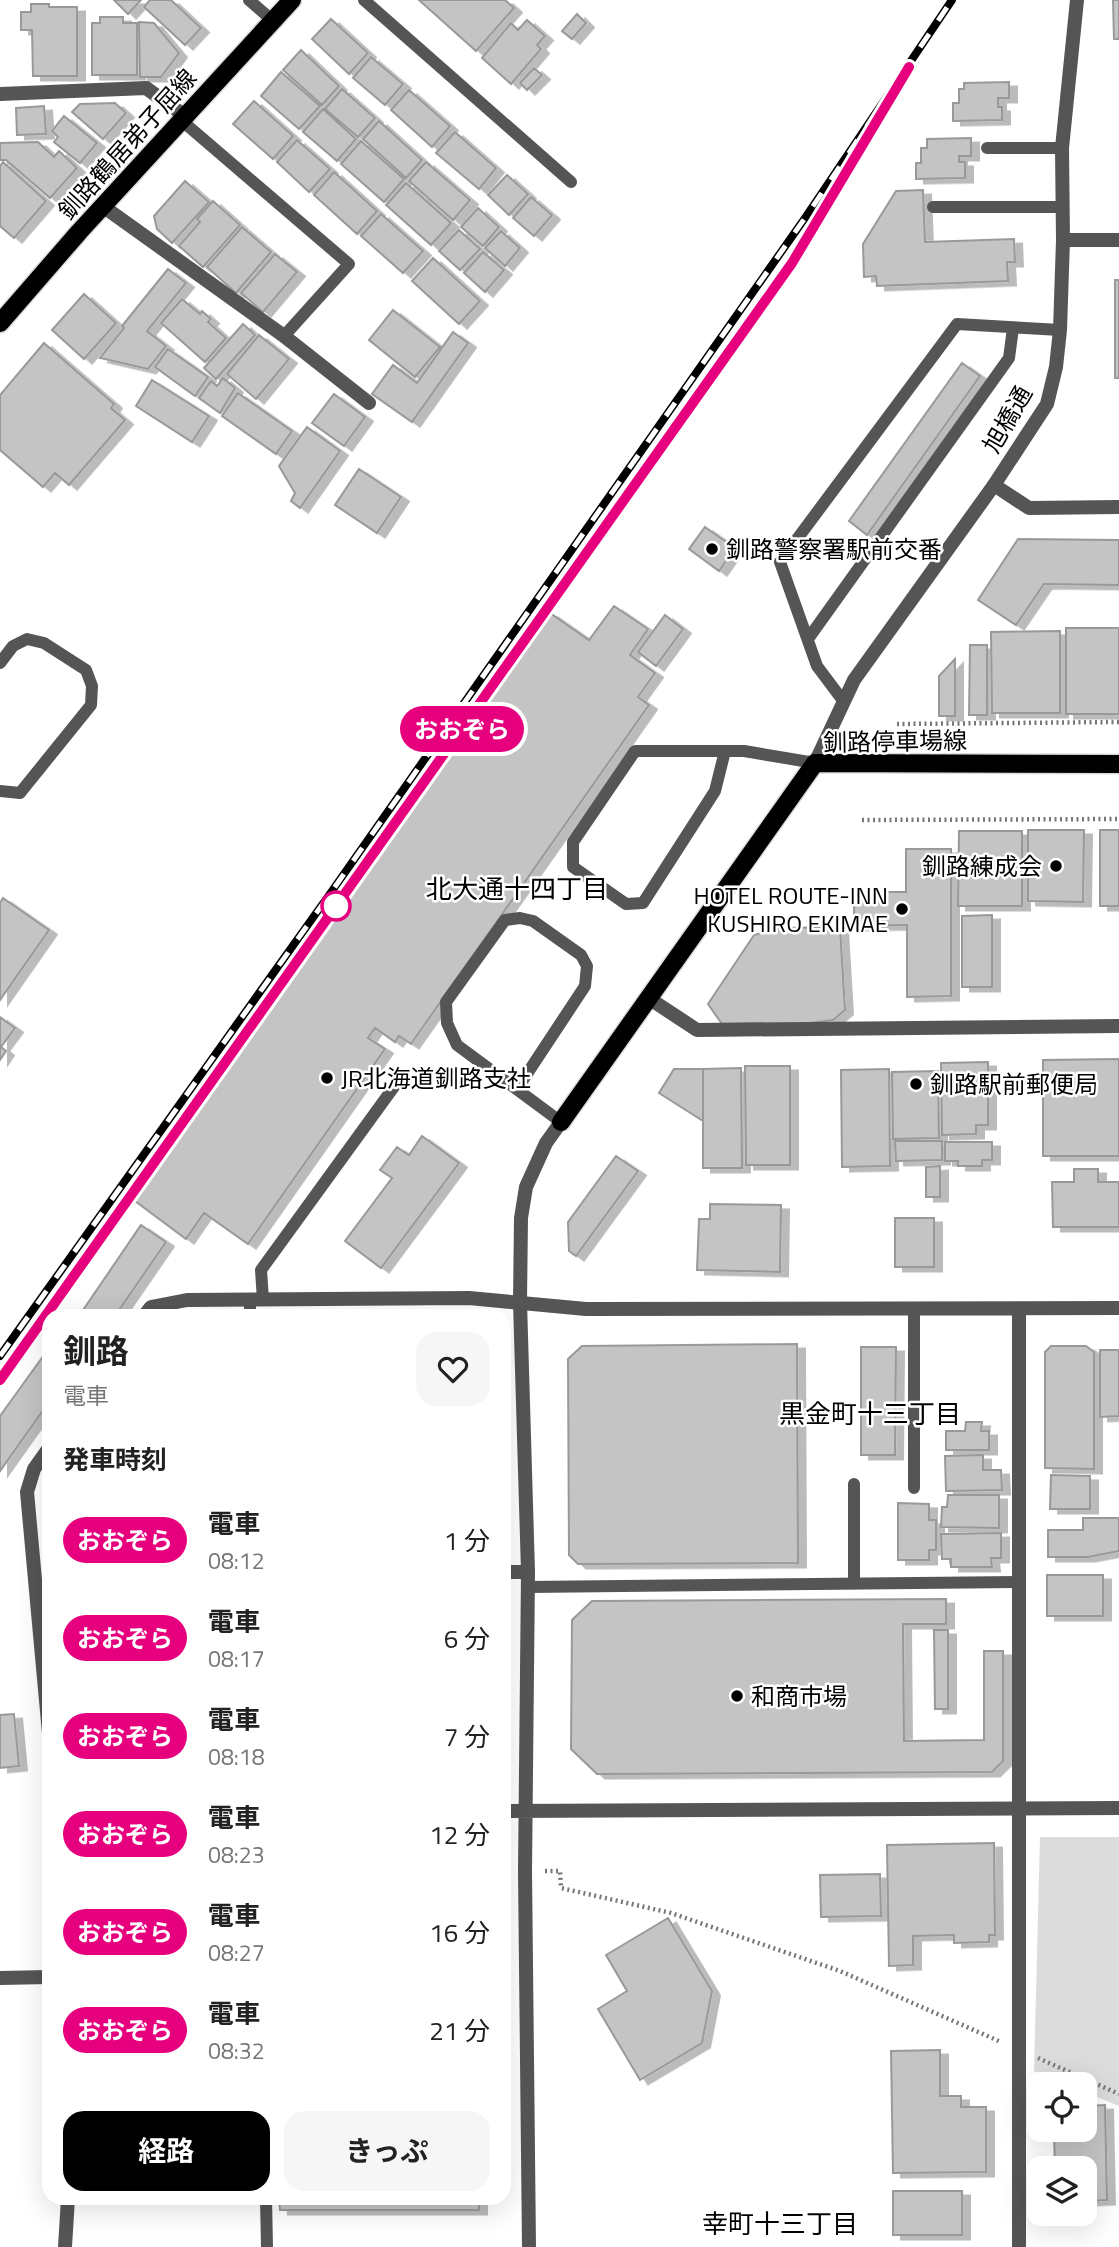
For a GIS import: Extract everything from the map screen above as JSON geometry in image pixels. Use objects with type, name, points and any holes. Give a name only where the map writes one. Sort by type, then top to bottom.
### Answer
[{"type":"main road","name":"釧路鶴居弟子屈線","points":[[0,323],[292,0]]},
{"type":"main road","name":"釧路停車場線","points":[[561,1122],[815,763],[1119,764]]},
{"type":"street","name":"旭橋通","points":[[815,763],[854,680],[994,485],[1047,404],[1056,367],[1060,330],[1062,148],[1077,0]]},
{"type":"street","points":[[0,94],[146,88],[183,118]]},
{"type":"street","points":[[104,206],[284,336],[369,403]]},
{"type":"street","points":[[1063,240],[1119,240]]},
{"type":"street","points":[[994,485],[1029,508],[1119,507]]},
{"type":"street","points":[[650,999],[697,1030],[1119,1026]]},
{"type":"street","points":[[529,2247],[525,1811],[528,1580],[520,1302],[521,1218],[526,1187],[546,1143],[561,1122]]},
{"type":"street","points":[[149,1309],[187,1300],[469,1298],[586,1309],[1119,1308]]},
{"type":"street","points":[[1019,1309],[1019,2247]]},
{"type":"street","points":[[42,1458],[34,1469],[27,1492],[42,1569]]},
{"type":"street","points":[[511,1574],[528,1580]]},
{"type":"street","points":[[511,1811],[1119,1808]]},
{"type":"street","points":[[0,1978],[42,1977]]},
{"type":"street","points":[[65,2247],[68,2205]]},
{"type":"lane","points":[[249,0],[272,21]]},
{"type":"lane","points":[[364,0],[571,182]]},
{"type":"lane","points":[[183,118],[349,264],[284,336]]},
{"type":"lane","points":[[987,148],[1062,148]]},
{"type":"lane","points":[[933,207],[1063,207]]},
{"type":"lane","points":[[844,702],[817,666],[780,562],[957,324],[1060,330]]},
{"type":"lane","points":[[808,639],[1009,358],[1013,328]]},
{"type":"lane","points":[[0,663],[13,646],[27,639],[44,643],[86,670],[92,686],[91,705],[20,793],[0,791]]},
{"type":"lane","points":[[725,751],[715,791],[643,903],[626,904],[573,867],[573,842],[635,751],[725,751],[744,751],[815,763]]},
{"type":"lane","points":[[517,1089],[585,986],[587,966],[581,955],[552,934],[533,921],[520,918],[505,920],[446,1003],[447,1023],[457,1045],[561,1122]]},
{"type":"lane","points":[[253,1309],[261,1270],[396,1084]]},
{"type":"lane","points":[[914,1309],[914,1488]]},
{"type":"lane","points":[[853,1584],[854,1483]]},
{"type":"lane","points":[[528,1580],[853,1584],[1020,1582]]},
{"type":"lane","points":[[266,2205],[267,2247]]},
{"type":"path","points":[[897,724],[1119,722]]},
{"type":"path","points":[[862,820],[1119,819]]},
{"type":"path","points":[[544,1871],[560,1871],[561,1888],[671,1913],[840,1971],[1119,2094]]},
{"type":"shaded area","points":[[1040,1837],[1119,1837],[1119,2106],[1097,2097],[1097,2072],[1034,2071]]},
{"type":"building","points":[[114,0],[141,0],[128,14]]},
{"type":"building","points":[[150,0],[171,0],[201,28],[185,45],[144,7]]},
{"type":"building","points":[[419,0],[505,0],[514,8],[476,51]]},
{"type":"building","points":[[1113,0],[1119,0],[1119,39],[1114,39]]},
{"type":"building","points":[[31,4],[77,7],[77,76],[33,76],[32,30],[21,30],[21,12],[31,12]]},
{"type":"building","points":[[577,14],[586,23],[572,39],[562,31]]},
{"type":"building","points":[[100,17],[123,17],[123,23],[137,23],[137,75],[92,75],[92,23],[100,23]]},
{"type":"building","points":[[331,19],[368,53],[349,74],[312,39]]},
{"type":"building","points":[[527,20],[545,36],[537,45],[541,49],[511,84],[482,58],[511,23],[518,30]]},
{"type":"building","points":[[139,22],[154,23],[179,53],[161,77],[140,77]]},
{"type":"building","points":[[301,50],[339,86],[322,105],[283,70]]},
{"type":"building","points":[[371,57],[403,84],[385,105],[353,78]]},
{"type":"building","points":[[534,68],[542,75],[527,90],[520,83]]},
{"type":"building","points":[[281,72],[320,106],[299,129],[261,96]]},
{"type":"building","points":[[1009,82],[1009,98],[998,98],[998,107],[1002,107],[1002,120],[953,121],[953,103],[959,103],[959,89],[964,89],[964,83]]},
{"type":"building","points":[[342,89],[375,118],[358,137],[325,109]]},
{"type":"building","points":[[409,90],[450,126],[432,147],[391,110]]},
{"type":"building","points":[[254,101],[293,136],[273,159],[233,124]]},
{"type":"building","points":[[115,103],[126,113],[103,139],[72,112],[80,104]]},
{"type":"building","points":[[44,106],[46,134],[17,135],[16,108]]},
{"type":"building","points":[[323,109],[356,139],[337,161],[303,132]]},
{"type":"building","points":[[64,116],[97,143],[80,163],[54,142],[58,137],[52,131]]},
{"type":"building","points":[[379,121],[422,160],[406,178],[363,139]]},
{"type":"building","points":[[455,132],[496,168],[479,189],[436,153]]},
{"type":"building","points":[[971,138],[971,156],[959,156],[959,162],[965,162],[965,178],[916,179],[916,163],[921,163],[921,148],[927,148],[927,139]]},
{"type":"building","points":[[297,140],[330,169],[309,192],[277,162]]},
{"type":"building","points":[[361,141],[404,179],[384,202],[341,164]]},
{"type":"building","points":[[38,142],[54,157],[59,151],[77,168],[50,198],[6,160],[0,160],[0,143]]},
{"type":"building","points":[[3,162],[46,201],[14,238],[0,226],[0,166]]},
{"type":"building","points":[[426,162],[470,200],[453,220],[409,181]]},
{"type":"building","points":[[334,172],[377,211],[357,234],[314,195]]},
{"type":"building","points":[[507,175],[528,194],[509,215],[488,195]]},
{"type":"building","points":[[185,181],[209,202],[172,243],[157,229],[154,216]]},
{"type":"building","points":[[406,183],[451,223],[431,245],[386,205]]},
{"type":"building","points":[[923,190],[925,242],[1014,239],[1015,262],[1007,262],[1008,281],[877,286],[876,276],[864,277],[863,244],[896,191]]},
{"type":"building","points":[[531,197],[552,215],[534,236],[513,218]]},
{"type":"building","points":[[213,201],[240,225],[203,267],[179,246],[200,222],[197,219]]},
{"type":"building","points":[[478,208],[499,227],[483,246],[461,227]]},
{"type":"building","points":[[381,214],[423,251],[403,273],[361,236]]},
{"type":"building","points":[[242,227],[271,252],[236,293],[207,267]]},
{"type":"building","points":[[459,230],[480,249],[460,270],[439,251]]},
{"type":"building","points":[[501,231],[520,248],[505,266],[485,248]]},
{"type":"building","points":[[483,252],[504,270],[485,292],[464,273]]},
{"type":"building","points":[[275,254],[297,272],[263,312],[241,293]]},
{"type":"building","points":[[433,258],[480,301],[459,324],[412,281]]},
{"type":"building","points":[[168,269],[186,283],[147,331],[166,346],[148,369],[100,358],[124,328],[122,326]]},
{"type":"building","points":[[1115,280],[1119,280],[1119,378],[1115,378]]},
{"type":"building","points":[[84,294],[116,323],[84,359],[52,330]]},
{"type":"building","points":[[182,299],[200,314],[202,311],[211,319],[208,322],[226,338],[205,362],[161,323]]},
{"type":"building","points":[[393,310],[440,347],[415,377],[369,340]]},
{"type":"building","points":[[243,324],[255,335],[216,379],[204,368]]},
{"type":"building","points":[[453,332],[468,343],[412,422],[372,394],[393,365],[417,383]]},
{"type":"building","points":[[259,335],[289,359],[256,399],[227,374]]},
{"type":"building","points":[[44,343],[114,404],[111,408],[125,420],[69,485],[55,473],[43,487],[0,450],[0,395]]},
{"type":"building","points":[[168,349],[208,377],[195,396],[155,367]]},
{"type":"building","points":[[962,363],[980,376],[867,535],[849,521]]},
{"type":"building","points":[[223,378],[235,388],[220,413],[199,398],[211,381],[217,386]]},
{"type":"building","points":[[152,380],[209,416],[192,442],[136,406]]},
{"type":"building","points":[[238,393],[292,431],[276,454],[222,416]]},
{"type":"building","points":[[334,394],[365,417],[344,446],[312,423]]},
{"type":"building","points":[[307,427],[340,451],[300,508],[291,501],[295,493],[279,466]]},
{"type":"building","points":[[359,469],[401,497],[377,533],[335,505]]},
{"type":"building","name":"釧路警察署駅前交番","points":[[705,527],[735,548],[719,571],[689,549]]},
{"type":"building","points":[[1018,539],[1119,540],[1119,585],[1044,584],[1016,625],[978,600]]},
{"type":"building","points":[[614,606],[648,629],[630,655],[655,673],[638,697],[649,705],[411,1044],[399,1036],[395,1042],[375,1028],[368,1038],[385,1049],[248,1244],[204,1213],[186,1239],[135,1201],[550,613],[589,640]]},
{"type":"building","points":[[665,615],[683,629],[656,666],[638,652]]},
{"type":"building","points":[[1066,628],[1119,628],[1119,714],[1066,714]]},
{"type":"building","points":[[1060,631],[1060,713],[992,713],[991,632]]},
{"type":"building","points":[[970,645],[987,645],[987,715],[969,715]]},
{"type":"building","points":[[955,659],[955,716],[939,716],[939,676]]},
{"type":"building","name":"釧路練成会","points":[[1028,830],[1084,830],[1083,902],[1028,901]]},
{"type":"building","points":[[1100,830],[1119,830],[1119,906],[1100,906]]},
{"type":"building","points":[[959,831],[1022,831],[1022,906],[958,906]]},
{"type":"building","name":"HOTEL ROUTE-INN KUSHIRO EKIMAE","points":[[906,849],[951,849],[951,996],[907,997],[907,925],[854,926],[854,892],[906,892]]},
{"type":"building","points":[[3,898],[49,930],[0,1000],[0,903]]},
{"type":"building","points":[[992,915],[992,987],[962,987],[962,916]]},
{"type":"building","points":[[840,927],[845,1010],[833,1020],[810,1023],[722,1024],[708,1004],[754,935],[779,928]]},
{"type":"building","points":[[0,1017],[15,1028],[1,1047],[6,1051],[0,1060]]},
{"type":"building","points":[[1119,1059],[1119,1156],[1043,1156],[1043,1060]]},
{"type":"building","points":[[988,1062],[988,1125],[976,1125],[976,1134],[942,1135],[941,1063]]},
{"type":"building","points":[[745,1066],[790,1066],[790,1165],[746,1165]]},
{"type":"building","points":[[741,1068],[742,1168],[703,1168],[703,1069]]},
{"type":"building","points":[[674,1069],[703,1069],[703,1121],[659,1093]]},
{"type":"building","points":[[889,1069],[890,1166],[842,1167],[841,1070]]},
{"type":"building","points":[[938,1071],[939,1138],[893,1139],[892,1072]]},
{"type":"building","points":[[422,1136],[459,1163],[381,1268],[345,1241],[392,1178],[380,1170],[397,1147],[409,1155]]},
{"type":"building","points":[[895,1141],[942,1141],[942,1160],[896,1161]]},
{"type":"building","points":[[945,1142],[992,1142],[992,1160],[982,1160],[982,1166],[958,1166],[958,1161],[945,1161]]},
{"type":"building","points":[[616,1156],[638,1171],[576,1256],[569,1251],[568,1222]]},
{"type":"building","points":[[940,1166],[940,1197],[926,1197],[926,1167]]},
{"type":"building","points":[[1074,1169],[1098,1169],[1098,1182],[1119,1182],[1119,1227],[1053,1227],[1052,1182],[1074,1182]]},
{"type":"building","points":[[710,1204],[781,1205],[780,1272],[697,1270],[699,1219],[710,1219]]},
{"type":"building","points":[[895,1218],[934,1218],[934,1267],[895,1267]]},
{"type":"building","points":[[141,1225],[166,1242],[120,1309],[84,1309]]},
{"type":"building","points":[[797,1344],[798,1563],[578,1564],[569,1555],[568,1359],[582,1346]]},
{"type":"building","points":[[1051,1346],[1086,1346],[1094,1352],[1094,1469],[1045,1468],[1045,1352]]},
{"type":"building","points":[[861,1347],[896,1347],[895,1455],[861,1455]]},
{"type":"building","points":[[1100,1350],[1119,1350],[1119,1416],[1100,1417]]},
{"type":"building","points":[[42,1358],[42,1412],[0,1471],[0,1416]]},
{"type":"building","points":[[966,1422],[982,1422],[981,1431],[989,1431],[989,1450],[946,1450],[946,1431],[965,1431]]},
{"type":"building","points":[[983,1455],[983,1470],[1001,1470],[1002,1490],[946,1491],[945,1456]]},
{"type":"building","points":[[1051,1475],[1090,1476],[1090,1509],[1050,1509]]},
{"type":"building","points":[[948,1495],[999,1495],[999,1528],[941,1527],[942,1507],[947,1507]]},
{"type":"building","points":[[898,1503],[929,1504],[929,1520],[936,1520],[936,1550],[929,1550],[929,1560],[898,1560]]},
{"type":"building","points":[[1083,1518],[1119,1518],[1119,1551],[1088,1557],[1048,1557],[1048,1530],[1083,1530]]},
{"type":"building","points":[[1001,1533],[1001,1558],[991,1558],[992,1567],[951,1567],[951,1559],[942,1559],[941,1534]]},
{"type":"building","points":[[1047,1575],[1103,1575],[1103,1616],[1047,1616]]},
{"type":"building","name":"和商市場","points":[[946,1599],[946,1624],[903,1624],[904,1741],[984,1740],[984,1651],[1003,1651],[1003,1761],[992,1772],[597,1774],[571,1749],[572,1620],[592,1601]]},
{"type":"building","points":[[934,1630],[948,1630],[948,1709],[935,1709]]},
{"type":"building","points":[[14,1714],[19,1766],[0,1768],[0,1715]]},
{"type":"building","points":[[994,1843],[995,1935],[989,1935],[989,1942],[954,1943],[954,1935],[913,1936],[913,1965],[889,1966],[887,1845]]},
{"type":"building","points":[[880,1874],[881,1916],[821,1917],[820,1875]]},
{"type":"building","points":[[668,1918],[712,1991],[702,2043],[640,2080],[598,2009],[627,1991],[606,1955]]},
{"type":"building","points":[[940,2050],[940,2096],[961,2096],[961,2107],[986,2107],[986,2172],[893,2173],[891,2051]]},
{"type":"building","points":[[1097,2105],[1105,2105],[1107,2200],[1097,2200],[1097,2156],[1055,2156],[1054,2142],[1097,2142]]},
{"type":"building","points":[[893,2191],[962,2191],[962,2235],[893,2235]]},
{"type":"building","points":[[280,2205],[479,2205],[479,2210],[280,2210]]},
{"type":"railway","points":[[0,1356],[332,891],[805,218],[952,0]]},
{"type":"railway","points":[[51,1309],[792,263],[847,173]]},
{"type":"railway","points":[[0,1381],[42,1322]]},
{"type":"train","name":"おおぞら","points":[[50,1309],[792,263],[909,67]]},
{"type":"train","name":"おおぞら","points":[[0,1380],[42,1321]]},
{"type":"place","name":"釧路警察署駅前交番","points":[[712,549]]},
{"type":"place","name":"釧路練成会","points":[[1056,866]]},
{"type":"place","name":"HOTEL ROUTE-INN KUSHIRO EKIMAE","points":[[902,909]]},
{"type":"place","name":"JR北海道釧路支社","points":[[327,1078]]},
{"type":"place","name":"釧路駅前郵便局","points":[[916,1084]]},
{"type":"place","name":"和商市場","points":[[737,1696]]},
{"type":"district","name":"北大通十四丁目","points":[[517,888]]},
{"type":"district","name":"黒金町十三丁目","points":[[870,1413]]},
{"type":"district","name":"幸町十三丁目","points":[[780,2223]]}]
